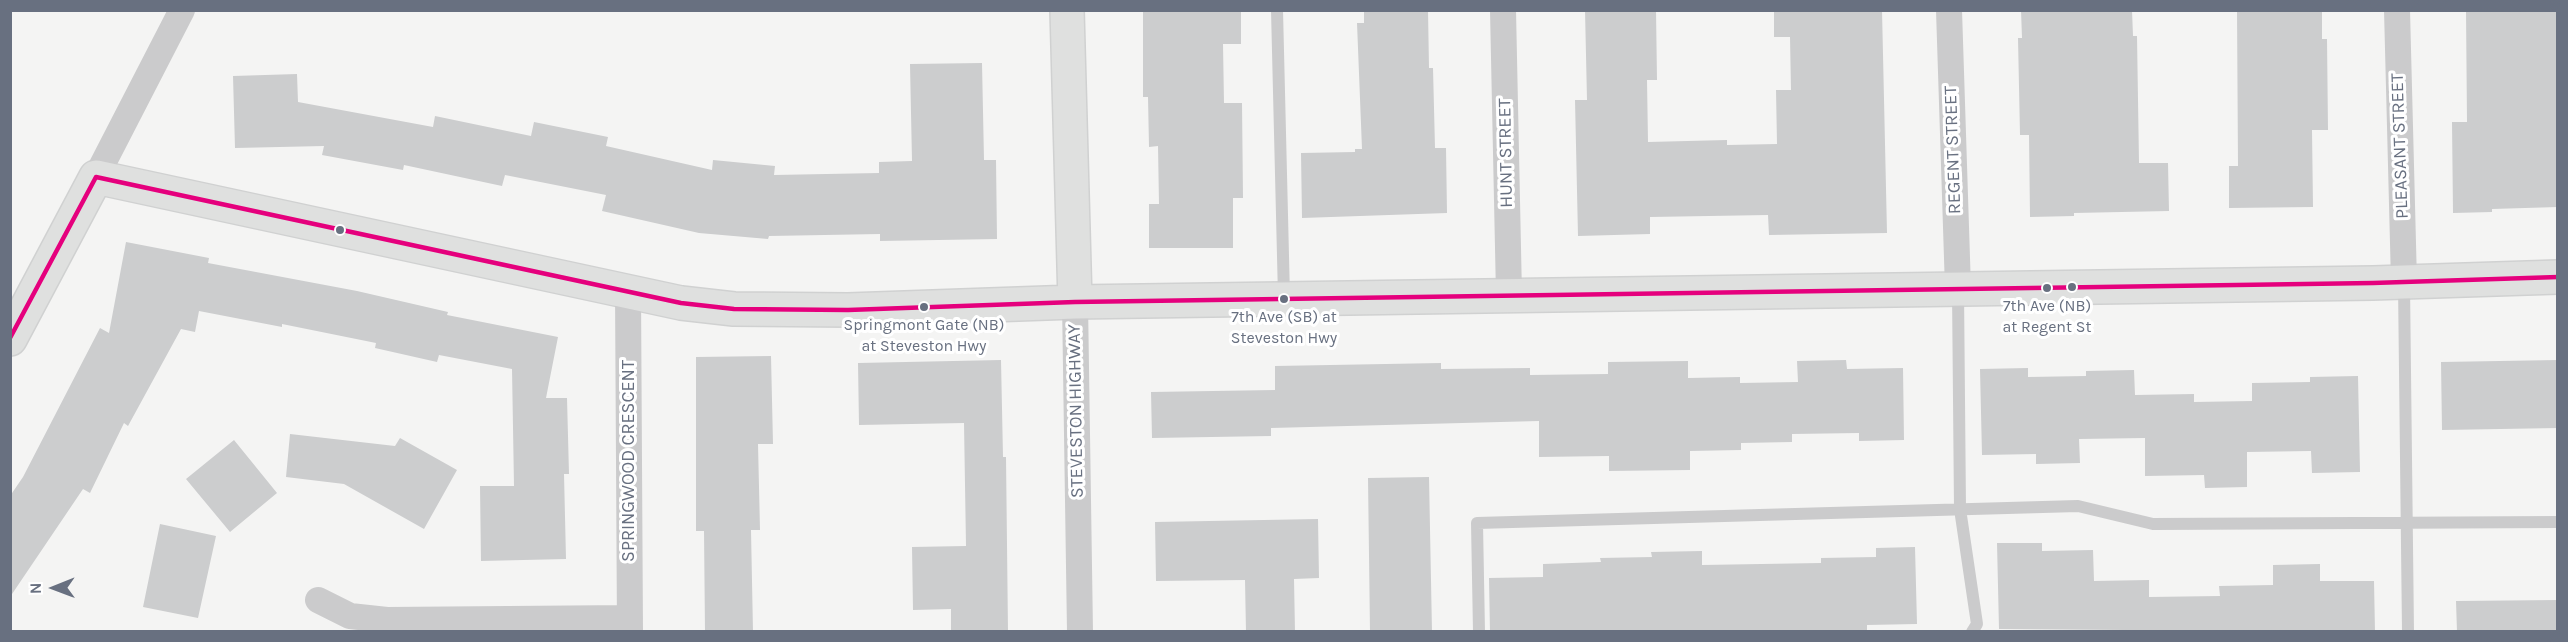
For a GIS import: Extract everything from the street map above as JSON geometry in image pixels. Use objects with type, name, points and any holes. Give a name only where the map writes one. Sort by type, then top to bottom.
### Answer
[{"type":"street","points":[[10,339],[182,10]]},
{"type":"street","name":"STEVESTON HIGHWAY","points":[[1067,10],[1075,302],[1080,632]]},
{"type":"street","name":"HUNT STREET","points":[[1503,10],[1509,295]]},
{"type":"street","name":"REGENT STREET","points":[[1948,10],[1958,289]]},
{"type":"street","name":"PLEASANT STREET","points":[[2397,10],[2404,282]]},
{"type":"street","points":[[96,177],[681,303],[734,309],[779,310],[1284,298],[2404,282],[2558,277]]},
{"type":"street","name":"SPRINGWOOD CRESCENT","points":[[628,291],[630,625]]},
{"type":"street","points":[[318,600],[350,616],[387,620],[630,625]]},
{"type":"lane","points":[[1277,10],[1284,298]]},
{"type":"lane","points":[[2404,282],[2408,632]]},
{"type":"lane","points":[[1958,289],[1960,509],[1977,624],[1972,632]]},
{"type":"lane","points":[[1479,632],[1477,523],[2078,506],[2153,524],[2558,522]]},
{"type":"building","points":[[1143,10],[1241,10],[1241,44],[1223,44],[1224,103],[1242,103],[1243,198],[1233,198],[1233,248],[1149,248],[1149,204],[1159,204],[1158,146],[1149,147],[1148,97],[1143,97]]},
{"type":"building","points":[[1364,10],[1428,10],[1429,68],[1433,68],[1435,148],[1446,148],[1447,213],[1302,218],[1301,153],[1355,152],[1355,149],[1362,149],[1357,23],[1364,23]]},
{"type":"building","points":[[1585,10],[1656,10],[1657,80],[1647,80],[1648,142],[1727,140],[1727,145],[1777,144],[1776,90],[1791,90],[1790,37],[1774,37],[1774,10],[1882,10],[1887,233],[1769,235],[1768,215],[1650,217],[1650,234],[1578,236],[1575,100],[1587,100]]},
{"type":"building","points":[[2021,10],[2132,10],[2133,36],[2137,36],[2139,163],[2168,163],[2169,211],[2074,213],[2074,216],[2030,217],[2029,135],[2020,135],[2018,38],[2022,38]]},
{"type":"building","points":[[2237,10],[2322,10],[2322,39],[2327,39],[2328,130],[2312,130],[2313,207],[2229,208],[2229,166],[2238,166]]},
{"type":"building","points":[[2466,10],[2558,10],[2558,207],[2453,213],[2452,122],[2467,122]]},
{"type":"building","points":[[982,63],[984,160],[996,160],[997,239],[880,241],[880,234],[769,236],[768,239],[699,233],[602,211],[606,195],[505,175],[502,186],[404,165],[403,170],[322,155],[324,146],[235,148],[233,76],[297,74],[298,102],[433,127],[435,116],[531,136],[534,122],[608,137],[606,146],[712,170],[713,160],[775,166],[774,175],[879,173],[879,162],[912,161],[910,64]]},
{"type":"building","points":[[126,242],[209,258],[208,263],[357,291],[448,312],[447,315],[558,337],[546,398],[567,398],[569,474],[564,474],[566,559],[481,561],[480,486],[514,486],[512,369],[439,355],[437,362],[375,348],[376,343],[282,324],[282,327],[199,311],[195,332],[181,329],[128,426],[124,423],[90,493],[83,489],[10,597],[10,496],[23,477],[100,328],[109,333]]},
{"type":"building","points":[[771,356],[773,444],[758,444],[760,530],[751,530],[753,632],[705,632],[704,531],[696,531],[696,357]]},
{"type":"building","points":[[1001,360],[1003,457],[1006,457],[1008,632],[951,632],[951,609],[913,610],[912,547],[966,546],[964,423],[859,425],[858,363]]},
{"type":"building","points":[[1846,360],[1847,369],[1903,368],[1904,440],[1859,441],[1859,433],[1792,434],[1792,442],[1741,443],[1741,450],[1690,451],[1690,470],[1609,471],[1609,456],[1539,457],[1539,421],[1271,428],[1271,436],[1152,438],[1151,392],[1275,390],[1275,366],[1441,363],[1441,369],[1530,368],[1530,375],[1608,374],[1608,362],[1688,361],[1688,378],[1740,377],[1740,383],[1798,382],[1797,361]]},
{"type":"building","points":[[2558,360],[2558,428],[2442,430],[2441,362]]},
{"type":"building","points":[[2028,368],[2028,377],[2086,376],[2086,371],[2134,370],[2135,395],[2194,394],[2194,402],[2252,401],[2252,383],[2310,382],[2310,377],[2358,376],[2360,472],[2312,473],[2311,451],[2247,452],[2247,487],[2205,488],[2204,475],[2145,476],[2145,438],[2079,439],[2080,463],[2036,464],[2036,454],[1982,455],[1980,369]]},
{"type":"building","points":[[290,434],[395,446],[400,438],[457,470],[424,529],[344,484],[286,477]]},
{"type":"building","points":[[234,440],[277,493],[230,532],[186,479]]},
{"type":"building","points":[[1429,477],[1432,632],[1370,632],[1368,478]]},
{"type":"building","points":[[1318,519],[1319,578],[1294,579],[1295,632],[1246,632],[1245,580],[1156,581],[1155,522]]},
{"type":"building","points":[[160,524],[216,536],[198,618],[143,607]]},
{"type":"building","points":[[1997,543],[2042,543],[2042,551],[2093,550],[2094,581],[2149,580],[2149,597],[2220,596],[2219,586],[2273,585],[2273,565],[2320,564],[2320,581],[2374,581],[2375,632],[1999,629]]},
{"type":"building","points":[[1915,547],[1917,624],[1867,625],[1867,632],[1490,632],[1489,578],[1543,577],[1543,564],[1601,562],[1600,558],[1652,557],[1651,552],[1702,551],[1702,565],[1821,563],[1821,558],[1876,557],[1876,548]]},
{"type":"building","points":[[2558,600],[2558,632],[2457,632],[2456,601]]},
{"type":"transit line","points":[[96,177],[681,303],[734,309],[848,310],[1075,302],[2373,283],[2558,277]]},
{"type":"transit line","points":[[10,338],[96,177]]},
{"type":"place","name":"7th Ave (NB) at Regent St","points":[[2047,288]]},
{"type":"place","name":"7th Ave (SB) at Steveston Hwy","points":[[1284,299]]},
{"type":"place","name":"Springmont Gate (NB) at Steveston Hwy","points":[[924,307]]}]
